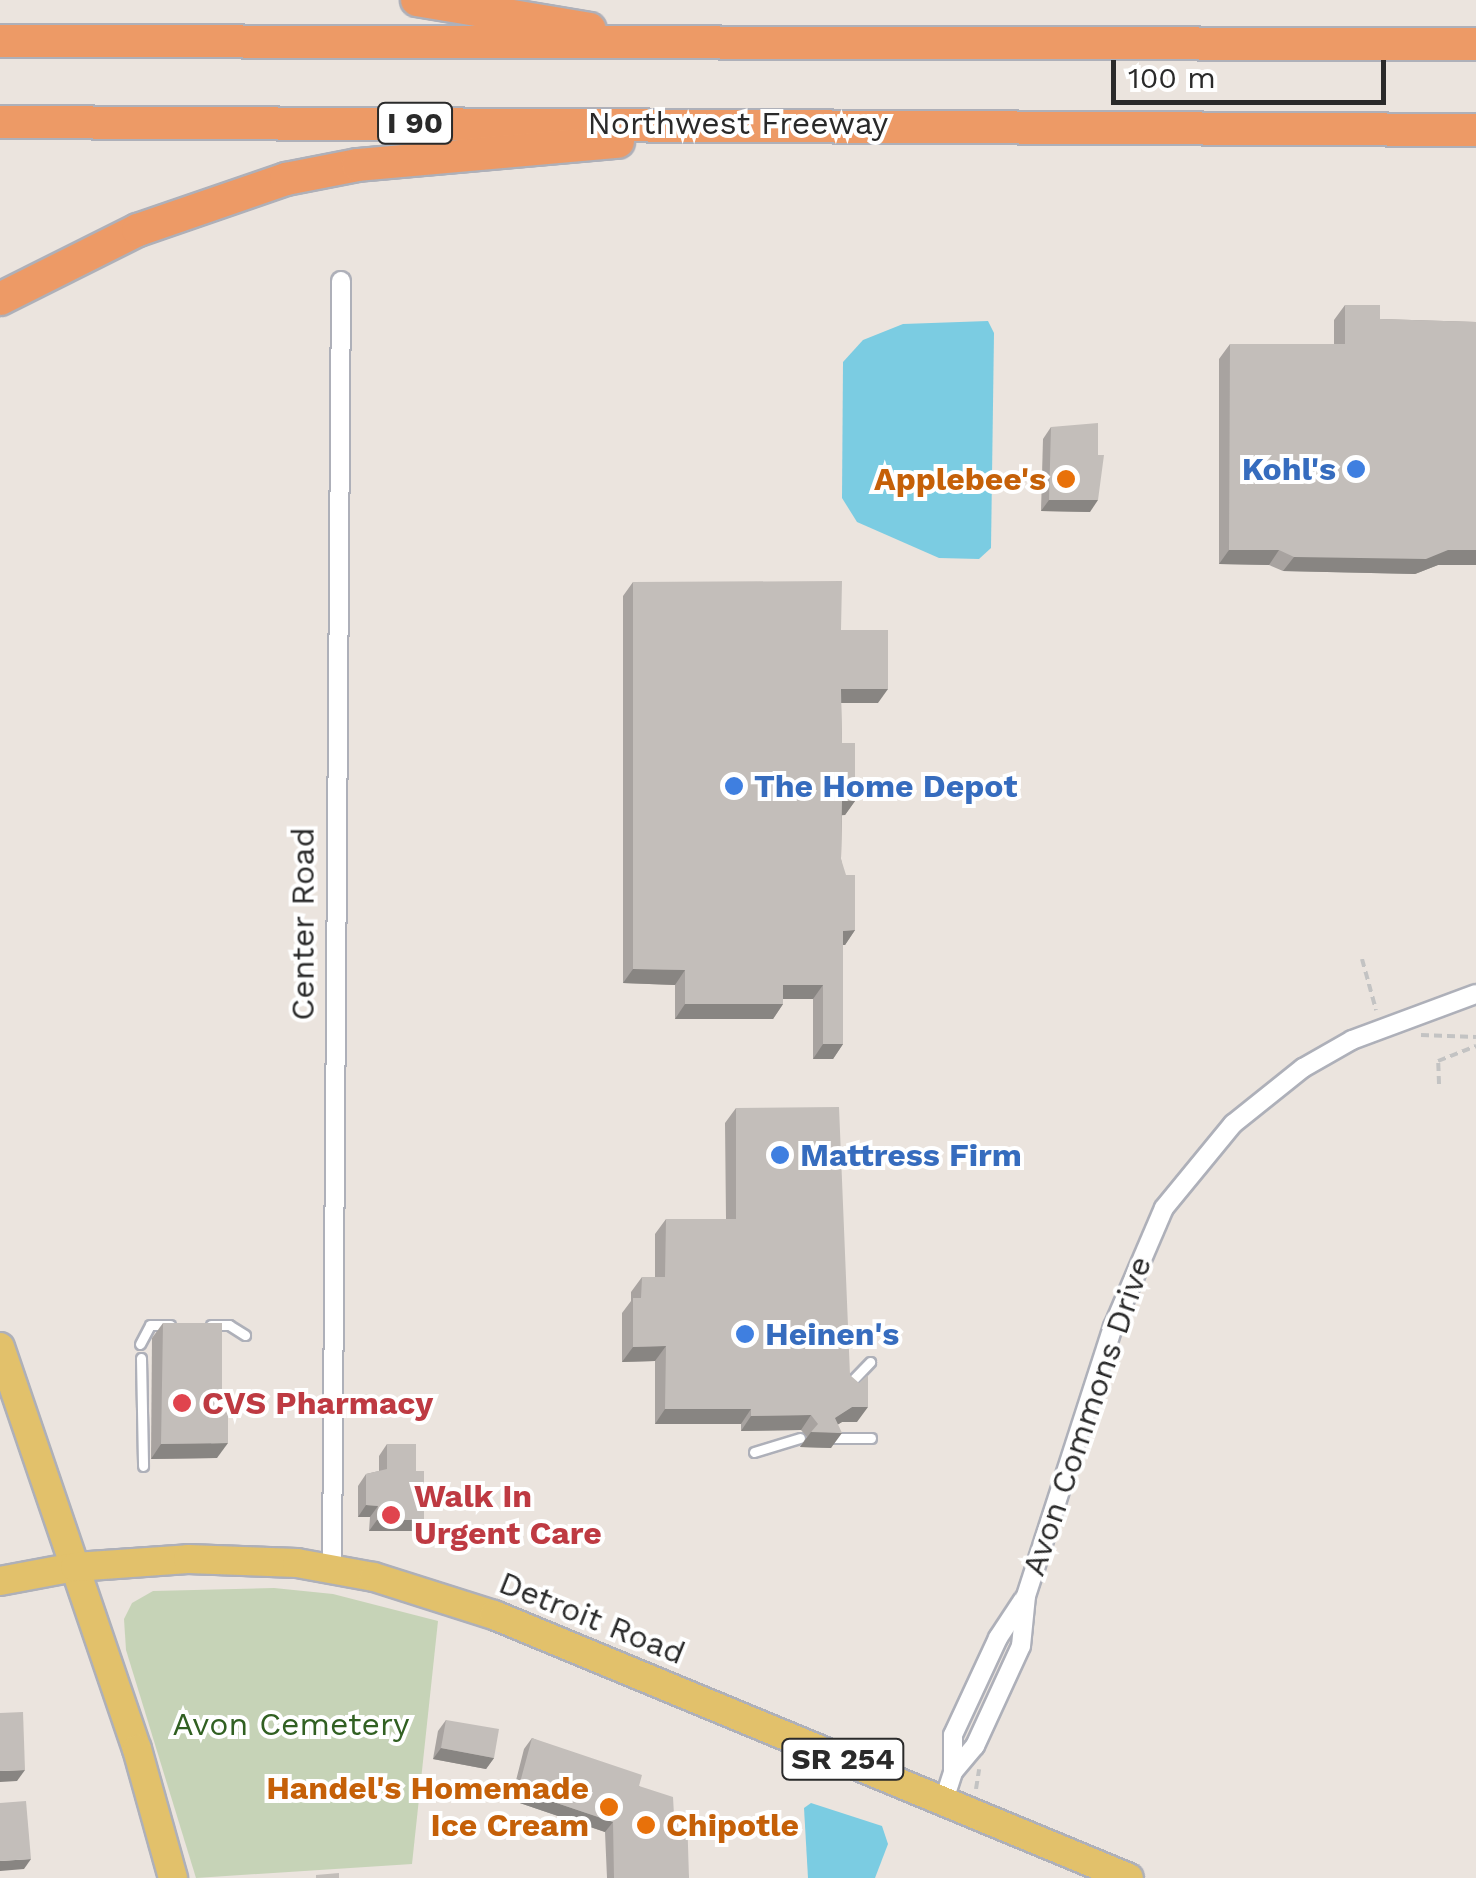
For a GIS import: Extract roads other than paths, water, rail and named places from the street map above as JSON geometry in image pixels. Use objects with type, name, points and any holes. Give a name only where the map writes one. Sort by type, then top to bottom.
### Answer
[{"type":"highway","points":[[417,0],[678,44]]},
{"type":"highway","points":[[0,41],[1476,44]]},
{"type":"highway","name":"Northwest Freeway","points":[[0,122],[830,123],[1476,130]]},
{"type":"highway","points":[[0,299],[209,201],[322,171],[830,123]]},
{"type":"main road","points":[[0,1347],[173,1878]]},
{"type":"main road","name":"Detroit Road","points":[[0,1581],[74,1567],[188,1560],[332,1568],[494,1615],[1128,1878]]},
{"type":"street","name":"Center Road","points":[[332,1568],[341,281]]},
{"type":"street","name":"Avon Commons Drive","points":[[955,1805],[953,1772],[975,1746],[1020,1646],[1026,1596],[1123,1296],[1164,1208],[1192,1168],[1270,1092],[1383,1028],[1476,994]]},
{"type":"lane","points":[[140,1344],[150,1325],[229,1325],[245,1335]]},
{"type":"lane","points":[[141,1358],[143,1466]]},
{"type":"lane","points":[[848,1390],[854,1374],[870,1362]]},
{"type":"lane","points":[[848,1422],[848,1438]]},
{"type":"lane","points":[[754,1452],[800,1438]]},
{"type":"lane","points":[[832,1438],[870,1438]]},
{"type":"water","points":[[988,321],[994,333],[991,548],[979,559],[939,558],[857,522],[842,498],[843,362],[863,340],[903,324]]},
{"type":"water","points":[[811,1803],[882,1826],[888,1844],[875,1878],[808,1878],[804,1808]]},
{"type":"place","name":"Kohl's","points":[[1356,469]]},
{"type":"place","name":"Applebee's","points":[[1066,479]]},
{"type":"place","name":"The Home Depot","points":[[734,786]]},
{"type":"place","name":"Mattress Firm","points":[[780,1155]]},
{"type":"place","name":"Heinen's","points":[[745,1334]]},
{"type":"place","name":"CVS Pharmacy","points":[[182,1403]]},
{"type":"place","name":"Walk In Urgent Care","points":[[391,1515]]},
{"type":"place","name":"Handel's Homemade Ice Cream","points":[[609,1807]]},
{"type":"place","name":"Chipotle","points":[[646,1825]]},
{"type":"park label","name":"Avon Cemetery","points":[[291,1724]]}]
